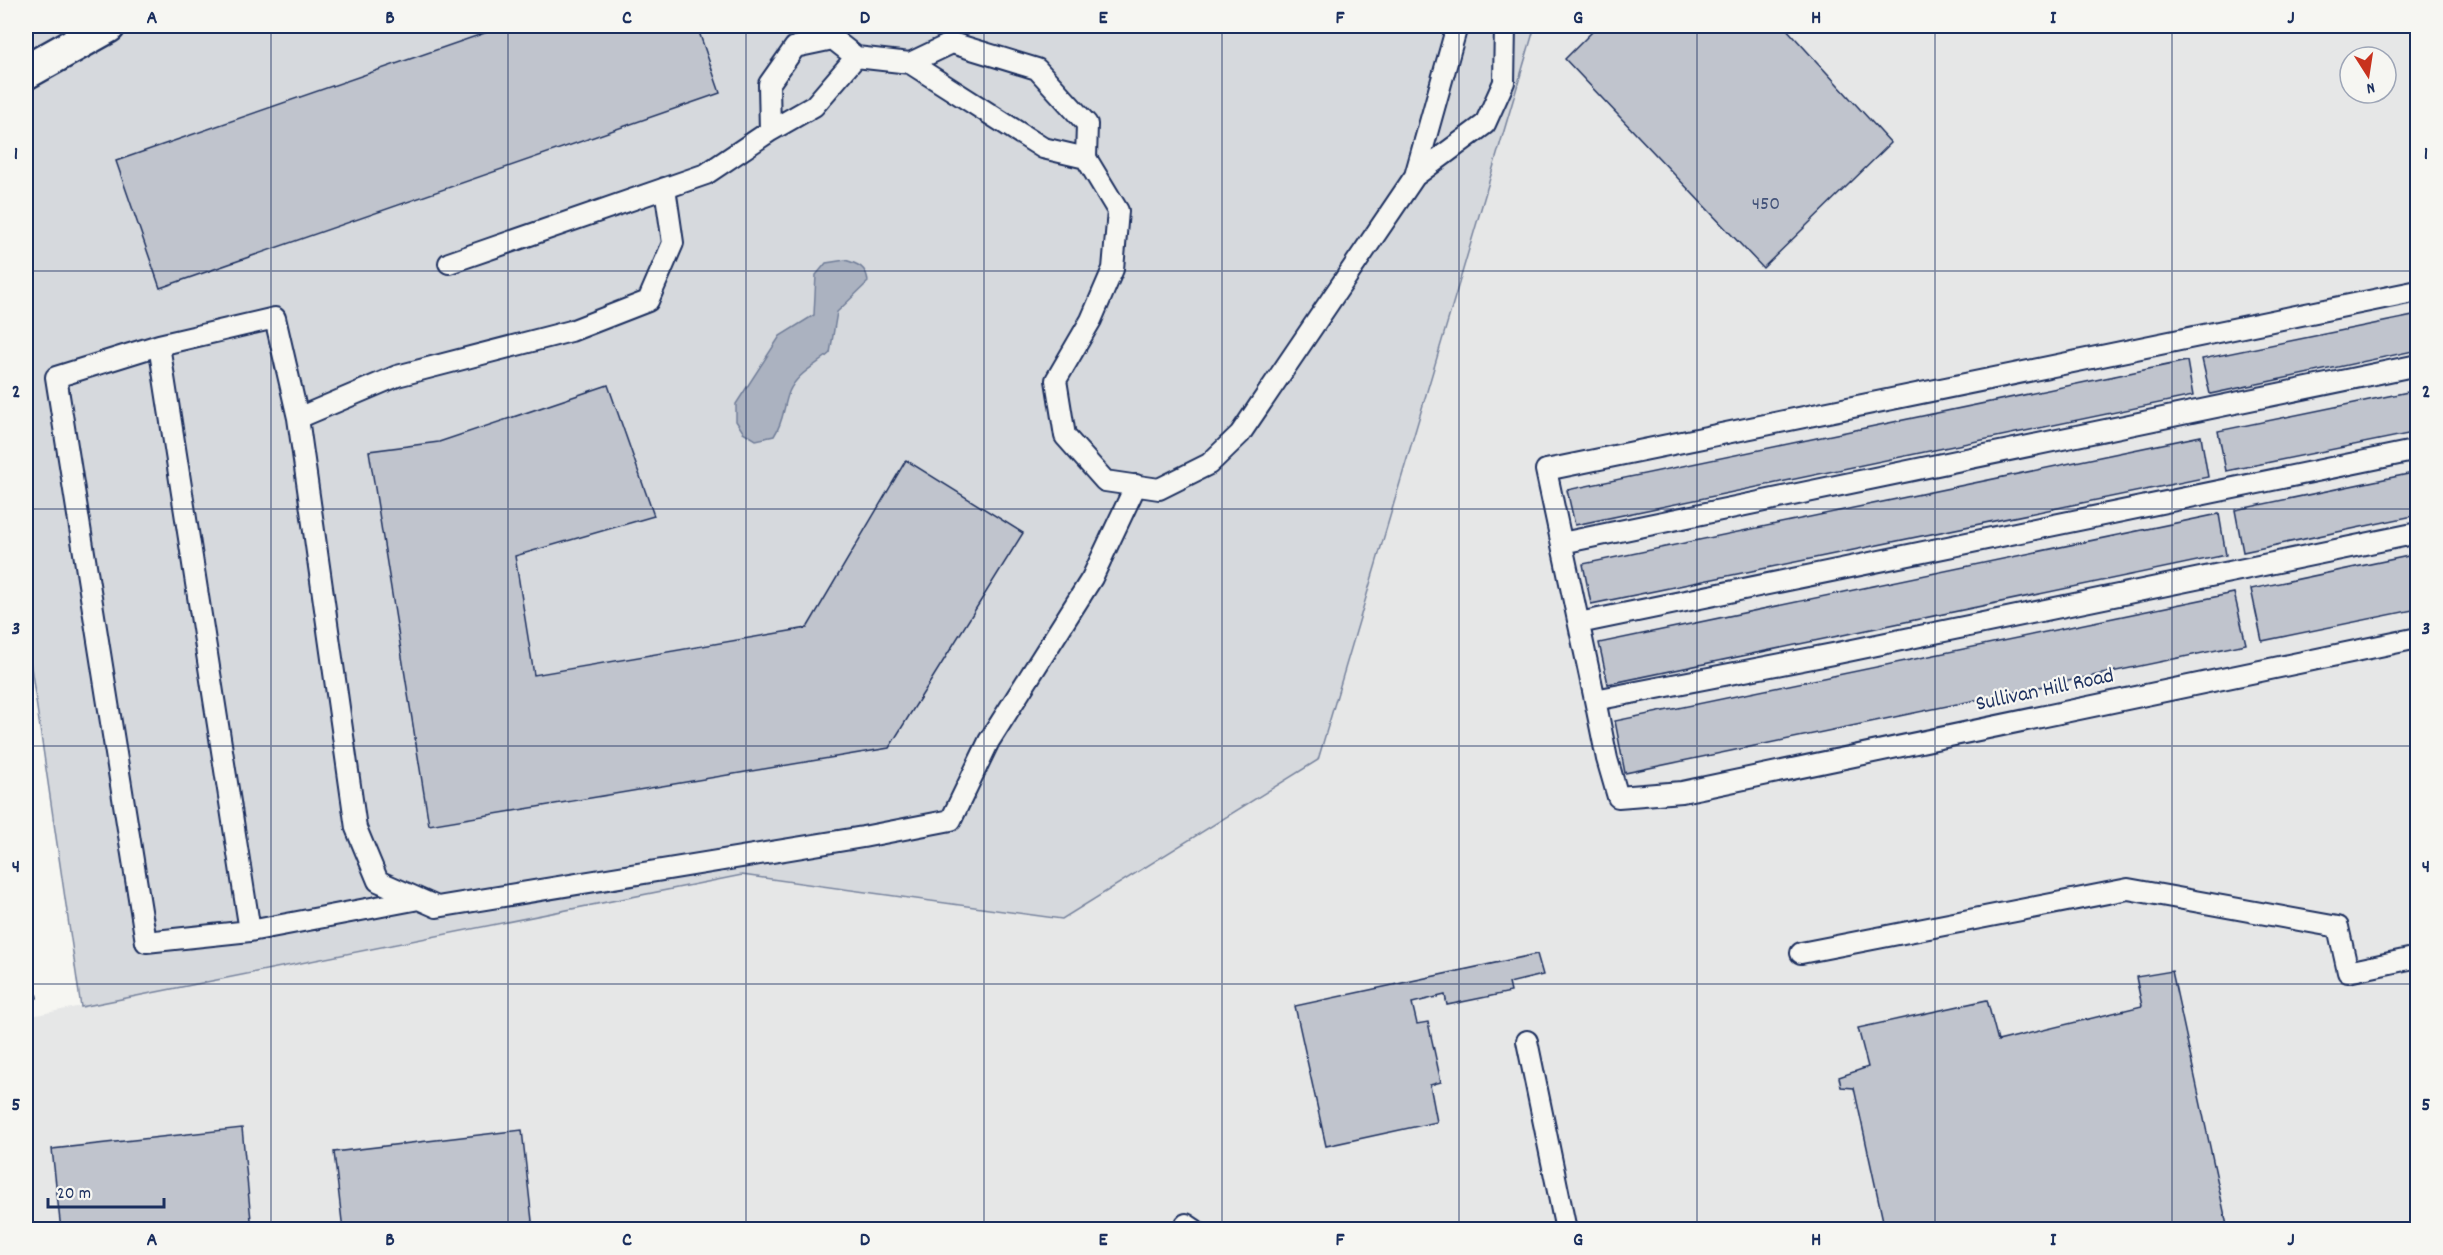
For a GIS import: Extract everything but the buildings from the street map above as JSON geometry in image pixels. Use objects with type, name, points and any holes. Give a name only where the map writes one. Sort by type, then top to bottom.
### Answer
[{"type":"street","points":[[26,72],[71,34],[108,26]]},
{"type":"lane","points":[[910,63],[952,43],[1037,69],[1087,124],[1086,158],[1118,211],[1113,269],[1091,320],[1056,380],[1065,436],[1105,481],[1159,489],[1209,464],[1240,434],[1414,176],[1457,26]]},
{"type":"lane","points":[[1414,176],[1485,124],[1504,82],[1505,26]]},
{"type":"lane","points":[[770,131],[769,84],[795,47],[833,39],[856,57],[910,63],[1043,148],[1086,158]]},
{"type":"lane","points":[[448,263],[706,174],[770,131],[814,106],[856,57]]},
{"type":"lane","points":[[298,418],[397,376],[571,331],[648,301],[673,243],[665,188]]},
{"type":"lane","points":[[2418,291],[1546,470],[1595,700],[1838,653],[2418,533]]},
{"type":"lane","points":[[419,899],[250,932],[146,942],[56,377],[159,345],[275,318],[298,418],[356,828],[378,881],[419,899],[437,908],[863,837],[951,820],[989,741],[1092,578],[1136,485]]},
{"type":"lane","points":[[159,345],[250,932]]},
{"type":"lane","points":[[1562,543],[2418,365]]},
{"type":"lane","points":[[1579,624],[2418,450]]},
{"type":"lane","name":"Sullivan Hill Road","points":[[1595,700],[1606,759],[1618,797],[1682,792],[2418,638]]},
{"type":"lane","points":[[1800,953],[2128,889],[2338,927],[2348,972],[2418,957]]},
{"type":"lane","points":[[1527,1041],[1566,1230]]},
{"type":"shaded area","points":[[26,26],[1535,26],[1318,760],[1062,919],[742,875],[81,1007],[26,633]]},
{"type":"shaded area","points":[[1535,26],[2417,26],[2417,1229],[26,1230],[26,1017],[742,875],[1062,919],[1318,760]]},
{"type":"shaded area","points":[[845,260],[861,267],[866,273],[868,282],[837,312],[830,353],[792,385],[780,425],[774,436],[756,440],[743,432],[736,421],[736,404],[780,336],[814,315],[816,275],[826,263]]}]
